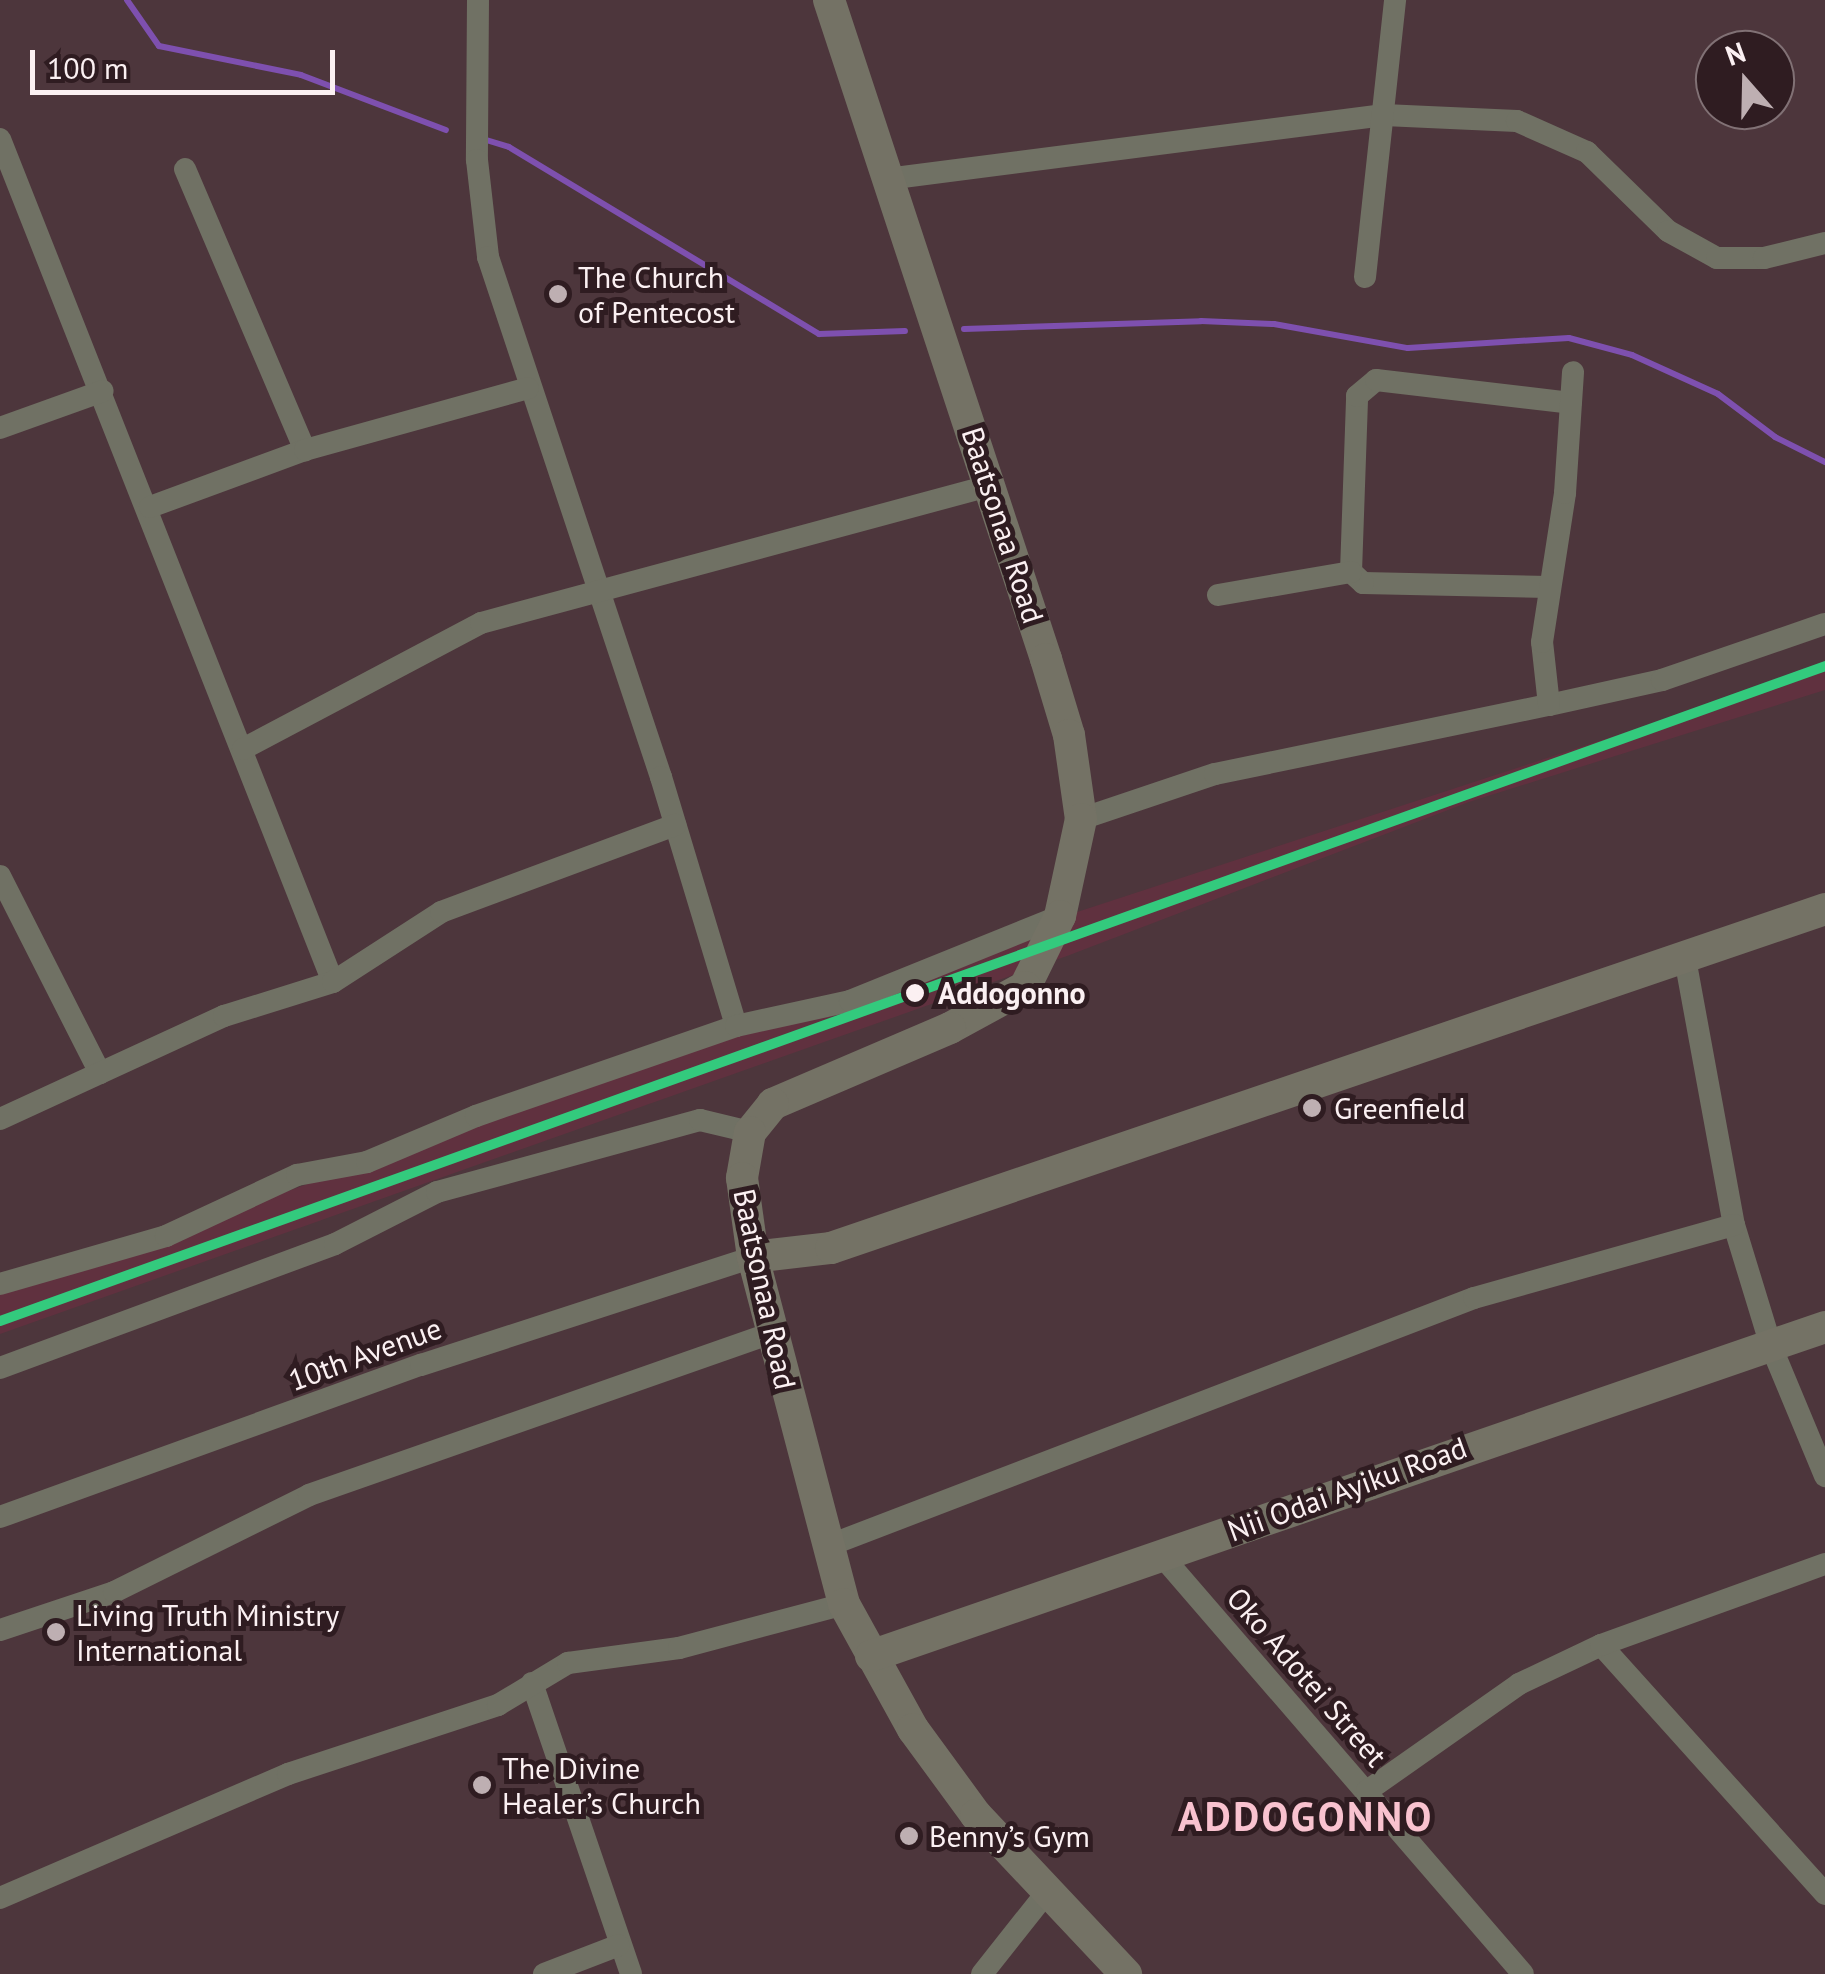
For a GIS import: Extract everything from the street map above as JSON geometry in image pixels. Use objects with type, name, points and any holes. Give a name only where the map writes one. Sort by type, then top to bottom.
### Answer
[{"type":"street","points":[[478,0],[478,160],[488,257],[528,388],[601,595],[736,1026]]},
{"type":"street","name":"Baatsonaa Road","points":[[830,0],[992,486],[1069,734],[1081,819],[1060,916],[1025,987],[950,1028],[773,1104],[750,1132],[742,1178],[753,1257],[825,1547],[844,1604],[871,1656],[913,1729],[976,1815],[1126,1974]]},
{"type":"street","points":[[1365,277],[1394,0]]},
{"type":"street","points":[[887,179],[1384,115],[1542,128],[1587,152],[1668,231],[1717,258],[1764,258],[1825,244]]},
{"type":"street","points":[[0,139],[150,507],[334,982]]},
{"type":"street","points":[[185,169],[305,450]]},
{"type":"street","points":[[1549,705],[1542,642],[1565,493],[1573,372]]},
{"type":"street","points":[[1548,587],[1364,584],[1352,572],[1357,396],[1364,386],[1376,380],[1571,403]]},
{"type":"street","points":[[150,507],[305,450],[528,388]]},
{"type":"street","points":[[0,428],[103,392]]},
{"type":"street","points":[[243,749],[480,623],[601,595],[992,486]]},
{"type":"street","points":[[1218,596],[1352,572]]},
{"type":"street","points":[[1081,819],[1215,774],[1662,680],[1825,624]]},
{"type":"street","points":[[0,1119],[224,1016],[334,982],[441,912],[675,825]]},
{"type":"street","points":[[0,876],[100,1073]]},
{"type":"street","points":[[753,1257],[790,1256],[867,1236],[1684,953],[1825,909]]},
{"type":"street","points":[[0,1284],[166,1236],[297,1175],[368,1162],[476,1116],[736,1026],[850,1001],[1060,916]]},
{"type":"street","points":[[1684,953],[1734,1226],[1772,1346],[1825,1476]]},
{"type":"street","points":[[0,1368],[336,1244],[437,1192],[700,1120],[750,1132]]},
{"type":"street","points":[[825,1547],[1474,1298],[1734,1226]]},
{"type":"street","name":"10th Avenue","points":[[0,1517],[421,1364],[753,1257]]},
{"type":"street","name":"Nii Odai Ayiku Road","points":[[871,1656],[1493,1437],[1825,1328]]},
{"type":"street","points":[[0,1630],[114,1592],[327,1488],[772,1333]]},
{"type":"street","name":"Oko Adotei Street","points":[[1162,1556],[1523,1974]]},
{"type":"street","points":[[1367,1792],[1519,1684],[1601,1645],[1825,1564]]},
{"type":"street","points":[[0,1898],[288,1774],[498,1705],[568,1663],[678,1648],[844,1604]]},
{"type":"street","points":[[1601,1645],[1825,1894]]},
{"type":"street","points":[[532,1683],[631,1974]]},
{"type":"street","points":[[982,1974],[1047,1892]]},
{"type":"street","points":[[544,1974],[618,1945]]},
{"type":"shaded area","points":[[1825,667],[1825,690],[1469,802],[1067,956],[0,1334],[0,1293],[1068,915]]},
{"type":"waterway","points":[[127,0],[159,46],[301,75],[446,130]]},
{"type":"waterway","points":[[483,139],[509,147],[819,334],[905,331]]},
{"type":"waterway","points":[[964,329],[1201,321],[1274,324],[1408,348],[1569,338],[1632,355],[1718,394],[1775,437],[1825,462]]},
{"type":"transit line","points":[[0,1321],[1825,666]]},
{"type":"place","name":"The Church of Pentecost","points":[[558,294]]},
{"type":"place","name":"Addogonno","points":[[915,993]]},
{"type":"place","name":"Greenfield","points":[[1312,1108]]},
{"type":"place","name":"Living Truth Ministry International","points":[[56,1632]]},
{"type":"place","name":"The Divine Healer’s Church","points":[[482,1785]]},
{"type":"place","name":"Benny’s Gym","points":[[909,1836]]},
{"type":"district","name":"ADDOGONNO","points":[[1306,1816]]}]
